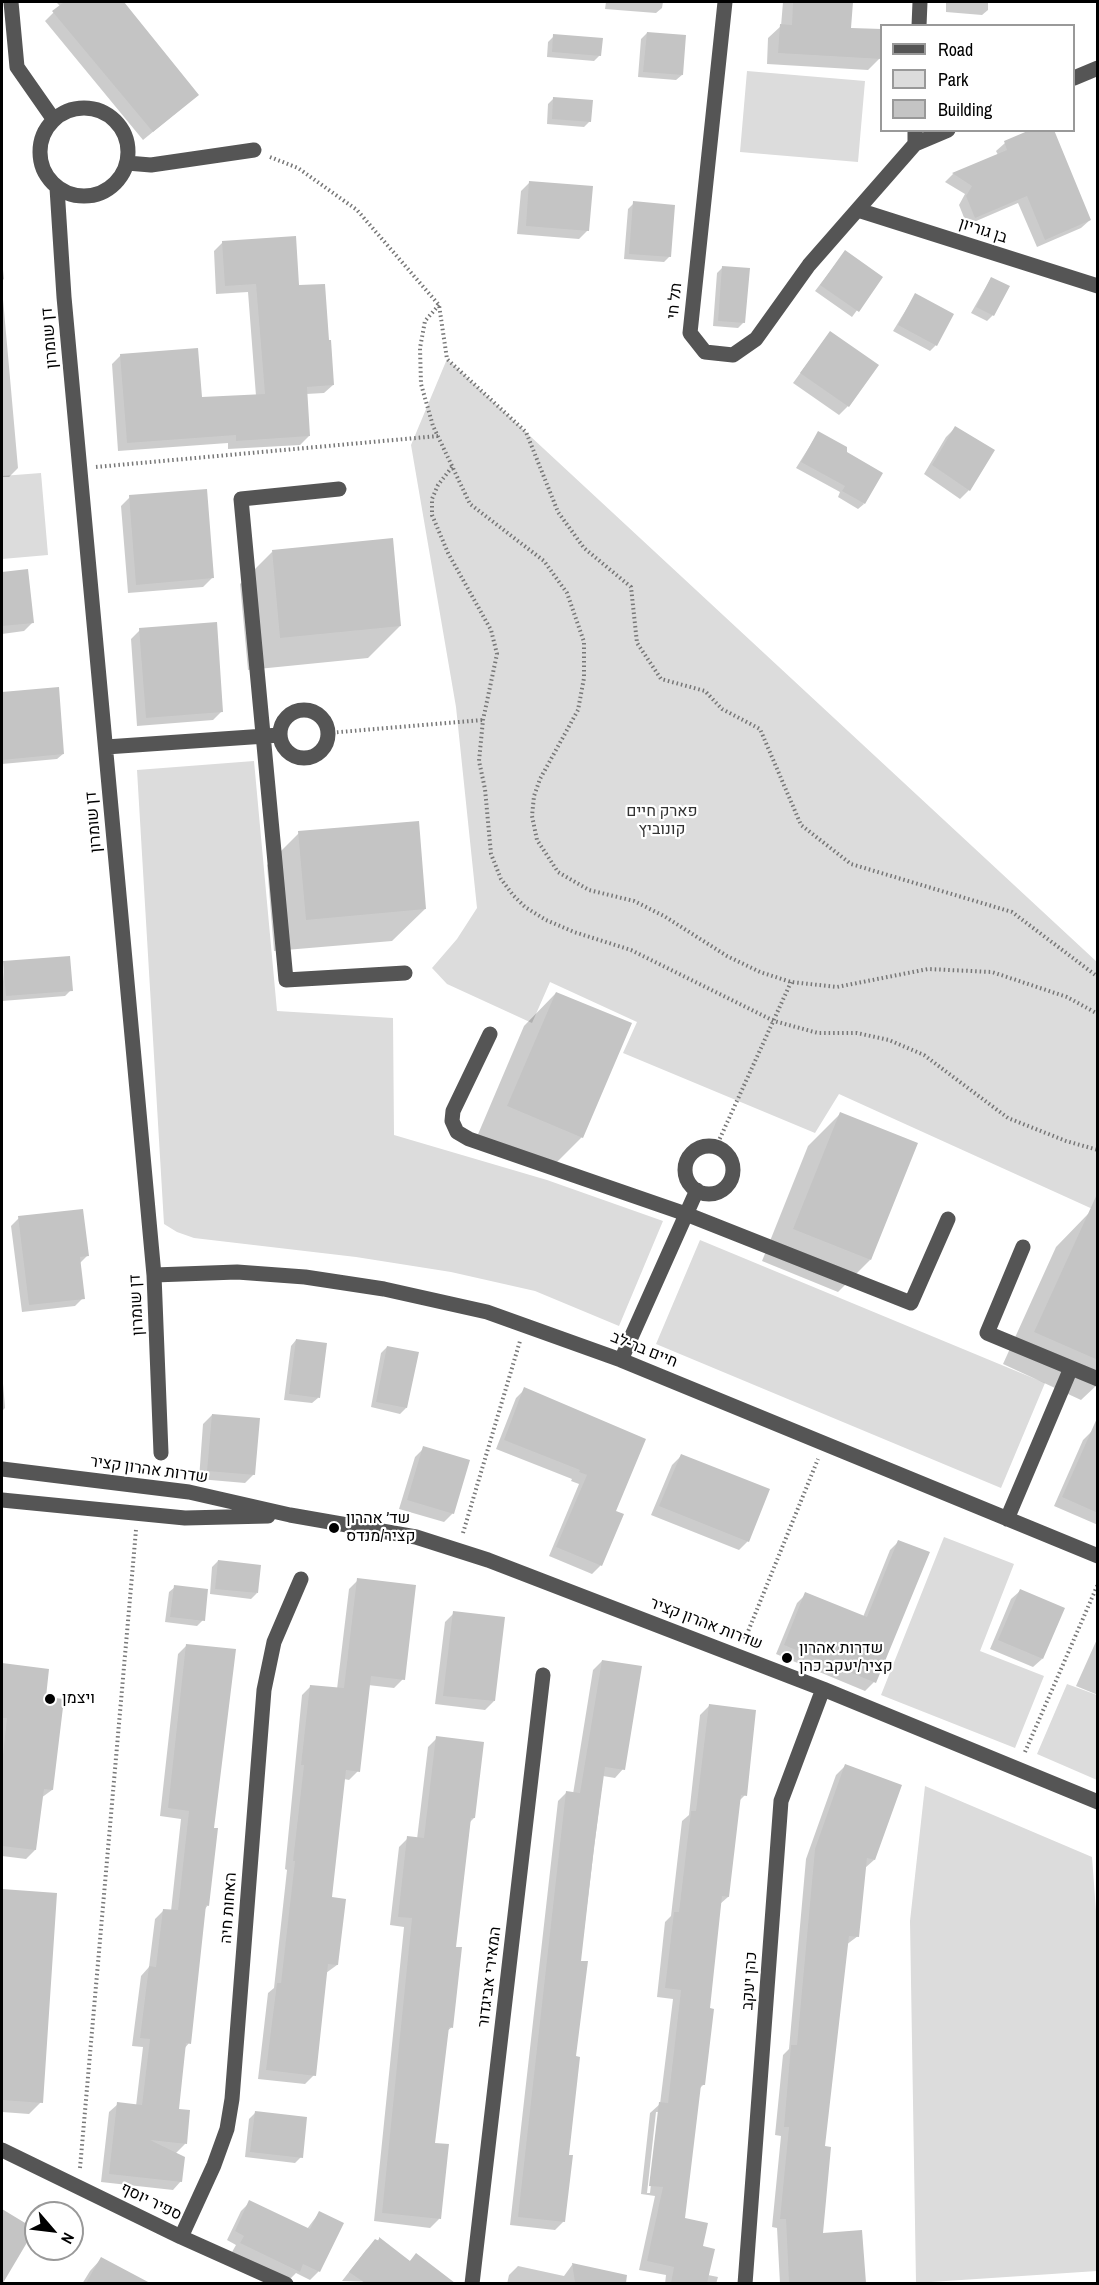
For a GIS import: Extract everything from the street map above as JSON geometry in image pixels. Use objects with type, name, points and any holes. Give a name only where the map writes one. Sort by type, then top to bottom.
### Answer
[{"type":"street","points":[[11,2],[17,67],[54,120]]},
{"type":"street","name":"תל חי","points":[[724,2],[690,333],[705,352],[733,355],[756,339],[809,265],[858,210],[915,137]]},
{"type":"street","points":[[920,2],[920,24]]},
{"type":"street","points":[[1075,78],[1098,68]]},
{"type":"street","points":[[80,108],[94,109],[107,114],[118,123],[125,135],[128,149],[127,162],[121,176],[111,187],[99,194],[70,195],[57,188],[47,177],[41,162],[40,147],[44,132],[54,120],[80,108]]},
{"type":"street","points":[[915,137],[939,132]]},
{"type":"street","points":[[127,162],[151,165],[254,150]]},
{"type":"street","name":"דן שומרון","points":[[57,188],[154,1275],[161,1453]]},
{"type":"street","name":"בן גוריון","points":[[858,210],[1098,286]]},
{"type":"street","points":[[339,489],[241,499],[286,980],[405,973]]},
{"type":"street","points":[[303,710],[317,714],[322,719],[328,733],[327,740],[319,752],[305,758],[291,754],[285,749],[280,735],[281,728],[289,716],[303,710]]},
{"type":"street","points":[[106,747],[280,735]]},
{"type":"street","points":[[490,1034],[453,1111],[452,1121],[457,1132],[488,1146],[686,1214],[911,1302],[948,1220]]},
{"type":"street","points":[[716,1147],[722,1150],[732,1162],[732,1176],[729,1183],[718,1192],[710,1194],[697,1191],[687,1179],[689,1157],[701,1148],[716,1147]]},
{"type":"street","points":[[621,1360],[697,1191]]},
{"type":"street","points":[[1023,1247],[987,1333],[1098,1379]]},
{"type":"street","name":"חיים בר-לב","points":[[154,1275],[237,1272],[305,1277],[436,1299],[525,1324],[621,1360],[1098,1556]]},
{"type":"street","points":[[1007,1519],[1071,1368]]},
{"type":"street","name":"שדרות אהרון קציר","points":[[2,1469],[189,1492],[290,1515],[416,1537],[823,1689],[1098,1802]]},
{"type":"street","name":"שדרות אהרון קציר","points":[[2,1500],[185,1518],[290,1515]]},
{"type":"street","name":"האחות חיה","points":[[181,2237],[214,2165],[227,2129],[232,2098],[264,1690],[274,1642],[301,1579]]},
{"type":"street","name":"המאירי אביגדור","points":[[472,2283],[543,1675]]},
{"type":"street","name":"כהן יעקב","points":[[745,2283],[781,1801],[823,1689]]},
{"type":"street","name":"ספיר יוסף","points":[[2,2151],[266,2279],[286,2283]]},
{"type":"path","points":[[254,150],[298,168],[357,210],[439,306],[447,359],[526,432],[558,513],[584,548],[631,587],[637,643],[661,679],[705,691],[722,709],[760,729],[801,825],[851,864],[1012,912],[1098,976]]},
{"type":"path","points":[[439,306],[425,321],[420,348],[421,384],[438,436],[470,504],[544,561],[567,593],[584,642],[584,678],[578,710],[540,779],[534,796],[532,816],[537,840],[558,872],[589,890],[634,901],[664,916],[727,956],[760,972],[791,982],[837,987],[928,969],[992,972],[1067,997],[1098,1014]]},
{"type":"path","points":[[81,469],[438,436]]},
{"type":"path","points":[[452,467],[438,484],[432,499],[432,515],[448,553],[491,630],[497,654],[483,720],[479,761],[485,789],[491,854],[501,879],[513,895],[525,907],[546,920],[574,932],[631,950],[774,1021],[818,1033],[857,1033],[889,1040],[924,1055],[1008,1118],[1098,1150]]},
{"type":"path","points":[[328,733],[483,720]]},
{"type":"path","points":[[716,1147],[791,982]]},
{"type":"path","points":[[458,1551],[525,1324]]},
{"type":"path","points":[[738,1656],[824,1443]]},
{"type":"path","points":[[78,2187],[138,1513]]},
{"type":"path","points":[[1018,1768],[1098,1584]]},
{"type":"green space","points":[[747,71],[865,81],[858,162],[740,152]]},
{"type":"green space","name":"פארק חיים קונוביץ","points":[[447,359],[1097,962],[1097,1211],[839,1094],[815,1133],[623,1053],[637,1022],[550,982],[532,1023],[447,984],[432,968],[457,939],[477,908],[456,707],[411,445]]},
{"type":"green space","points":[[41,473],[48,555],[2,559],[2,476]]},
{"type":"green space","points":[[254,761],[277,1011],[393,1018],[394,1135],[547,1180],[663,1221],[619,1326],[535,1291],[451,1272],[356,1257],[194,1238],[164,1224],[137,770]]},
{"type":"green space","points":[[700,1240],[1045,1383],[1001,1488],[656,1344]]},
{"type":"green space","points":[[944,1537],[1014,1564],[980,1651],[1044,1676],[1015,1748],[881,1695]]},
{"type":"green space","points":[[1067,1684],[1097,1695],[1097,1780],[1037,1754]]},
{"type":"green space","points":[[925,1786],[1092,1857],[1098,1938],[1097,2271],[916,2283],[910,1921]]},
{"type":"building","points":[[64,2],[124,2],[199,95],[153,132],[52,11]]},
{"type":"building","points":[[793,2],[853,2],[851,28],[880,29],[880,59],[778,53],[780,24],[792,25]]},
{"type":"building","points":[[647,32],[686,35],[683,75],[643,72]]},
{"type":"building","points":[[553,34],[603,38],[601,56],[552,52]]},
{"type":"building","points":[[553,97],[593,100],[591,122],[552,119]]},
{"type":"building","points":[[1025,132],[1055,132],[1091,220],[1045,240],[1027,196],[975,218],[966,196],[972,186],[952,173],[1007,150],[1004,141]]},
{"type":"building","points":[[529,181],[593,186],[589,231],[526,226]]},
{"type":"building","points":[[633,201],[675,205],[671,257],[629,254]]},
{"type":"building","points":[[296,236],[299,285],[325,284],[329,340],[331,340],[334,385],[307,387],[310,436],[236,441],[236,435],[127,443],[120,354],[198,348],[202,397],[265,394],[256,284],[225,286],[222,241]]},
{"type":"building","points":[[845,250],[883,277],[859,312],[820,285]]},
{"type":"building","points":[[722,266],[750,268],[745,323],[718,321]]},
{"type":"building","points":[[991,277],[1010,286],[994,316],[976,307]]},
{"type":"building","points":[[915,293],[954,314],[937,346],[898,325]]},
{"type":"building","points":[[830,331],[879,365],[849,407],[800,373]]},
{"type":"building","points":[[955,426],[995,450],[970,491],[932,465]]},
{"type":"building","points":[[818,431],[847,447],[847,452],[883,473],[865,504],[842,491],[845,486],[801,462]]},
{"type":"building","points":[[207,489],[214,578],[136,585],[129,495]]},
{"type":"building","points":[[393,538],[401,626],[280,638],[272,550]]},
{"type":"building","points":[[28,569],[34,623],[2,626],[2,572]]},
{"type":"building","points":[[217,622],[223,712],[146,718],[139,628]]},
{"type":"building","points":[[59,687],[64,754],[2,760],[2,692]]},
{"type":"building","points":[[419,821],[426,909],[306,920],[298,831]]},
{"type":"building","points":[[70,956],[73,991],[6,996],[3,961]]},
{"type":"building","points":[[556,992],[632,1023],[583,1138],[507,1106]]},
{"type":"building","points":[[840,1112],[918,1143],[871,1260],[793,1229]]},
{"type":"building","points":[[1098,1192],[1098,1360],[1034,1332]]},
{"type":"building","points":[[83,1209],[89,1256],[80,1257],[85,1299],[29,1305],[18,1216]]},
{"type":"building","points":[[296,1339],[327,1343],[320,1398],[289,1394]]},
{"type":"building","points":[[387,1346],[419,1352],[407,1408],[376,1402]]},
{"type":"building","points":[[524,1387],[646,1439],[616,1511],[624,1514],[602,1566],[556,1547],[587,1475],[579,1472],[580,1470],[504,1440]]},
{"type":"building","points":[[212,1414],[260,1418],[255,1475],[207,1471]]},
{"type":"building","points":[[1098,1416],[1098,1513],[1062,1497]]},
{"type":"building","points":[[423,1446],[470,1460],[454,1514],[407,1500]]},
{"type":"building","points":[[681,1454],[770,1489],[749,1542],[659,1506]]},
{"type":"building","points":[[898,1540],[930,1552],[876,1683],[784,1645],[805,1592],[867,1617]]},
{"type":"building","points":[[218,1560],[261,1565],[258,1593],[215,1589]]},
{"type":"building","points":[[357,1578],[416,1585],[405,1680],[371,1676],[360,1772],[346,1770],[332,1897],[346,1899],[338,1965],[328,1964],[316,2076],[266,2070],[277,1983],[281,1983],[295,1861],[293,1861],[304,1765],[301,1765],[310,1685],[344,1688]]},
{"type":"building","points":[[174,1585],[208,1589],[205,1621],[170,1617]]},
{"type":"building","points":[[1020,1589],[1065,1608],[1043,1659],[998,1640]]},
{"type":"building","points":[[453,1611],[505,1617],[495,1701],[443,1696]]},
{"type":"building","points":[[186,1644],[236,1649],[214,1828],[218,1828],[209,1906],[206,1905],[191,2044],[186,2043],[179,2109],[190,2110],[187,2144],[150,2140],[185,2157],[182,2182],[109,2174],[117,2102],[142,2105],[150,2039],[140,2038],[149,1966],[156,1967],[163,1909],[178,1910],[189,1811],[168,1808]]},
{"type":"building","points":[[602,1660],[642,1666],[625,1770],[605,1767],[581,1961],[588,1961],[576,2056],[580,2057],[569,2155],[573,2155],[565,2222],[518,2217],[566,1791],[580,1793]]},
{"type":"building","points":[[2,1663],[49,1669],[46,1697],[64,1699],[53,1790],[44,1789],[36,1850],[2,1846],[2,1764],[7,1718],[2,1718]]},
{"type":"building","points":[[709,1704],[756,1710],[747,1796],[741,1795],[729,1897],[722,1896],[710,2008],[714,2009],[705,2085],[701,2085],[685,2218],[708,2223],[703,2246],[715,2249],[707,2283],[671,2283],[674,2267],[647,2261],[663,2187],[649,2186],[659,2102],[668,2103],[681,1990],[665,1988],[674,1912],[679,1912],[691,1811],[696,1811]]},
{"type":"building","points":[[436,1736],[484,1742],[475,1818],[471,1818],[456,1947],[462,1947],[453,2028],[449,2027],[435,2143],[449,2144],[441,2219],[382,2213],[412,1918],[398,1917],[407,1836],[424,1838]]},
{"type":"building","points":[[845,1764],[902,1785],[875,1860],[867,1858],[859,1937],[849,1936],[825,2146],[831,2147],[823,2233],[862,2230],[866,2283],[789,2283],[786,2219],[780,2219],[789,2127],[784,2127],[791,2045],[797,2045],[815,1849]]},
{"type":"building","points":[[2,1889],[57,1893],[43,2103],[2,2100]]},
{"type":"building","points":[[255,2111],[307,2117],[303,2158],[250,2152]]},
{"type":"building","points":[[249,2200],[310,2229],[319,2211],[344,2223],[320,2272],[303,2264],[300,2272],[240,2243],[244,2236],[235,2231]]},
{"type":"building","points":[[2,2209],[24,2222],[24,2248],[2,2283]]},
{"type":"building","points":[[379,2237],[410,2261],[416,2253],[455,2283],[365,2283],[349,2272],[375,2239],[379,2241]]},
{"type":"building","points":[[101,2257],[150,2283],[86,2283]]},
{"type":"building","points":[[572,2263],[627,2275],[626,2283],[575,2283]]},
{"type":"place","name":"שד׳ אהרון קציר/מנדס","points":[[334,1528]]},
{"type":"place","name":"שדרות אהרון קציר/יעקב כהן","points":[[787,1658]]},
{"type":"place","name":"ויצמן","points":[[50,1699]]}]
